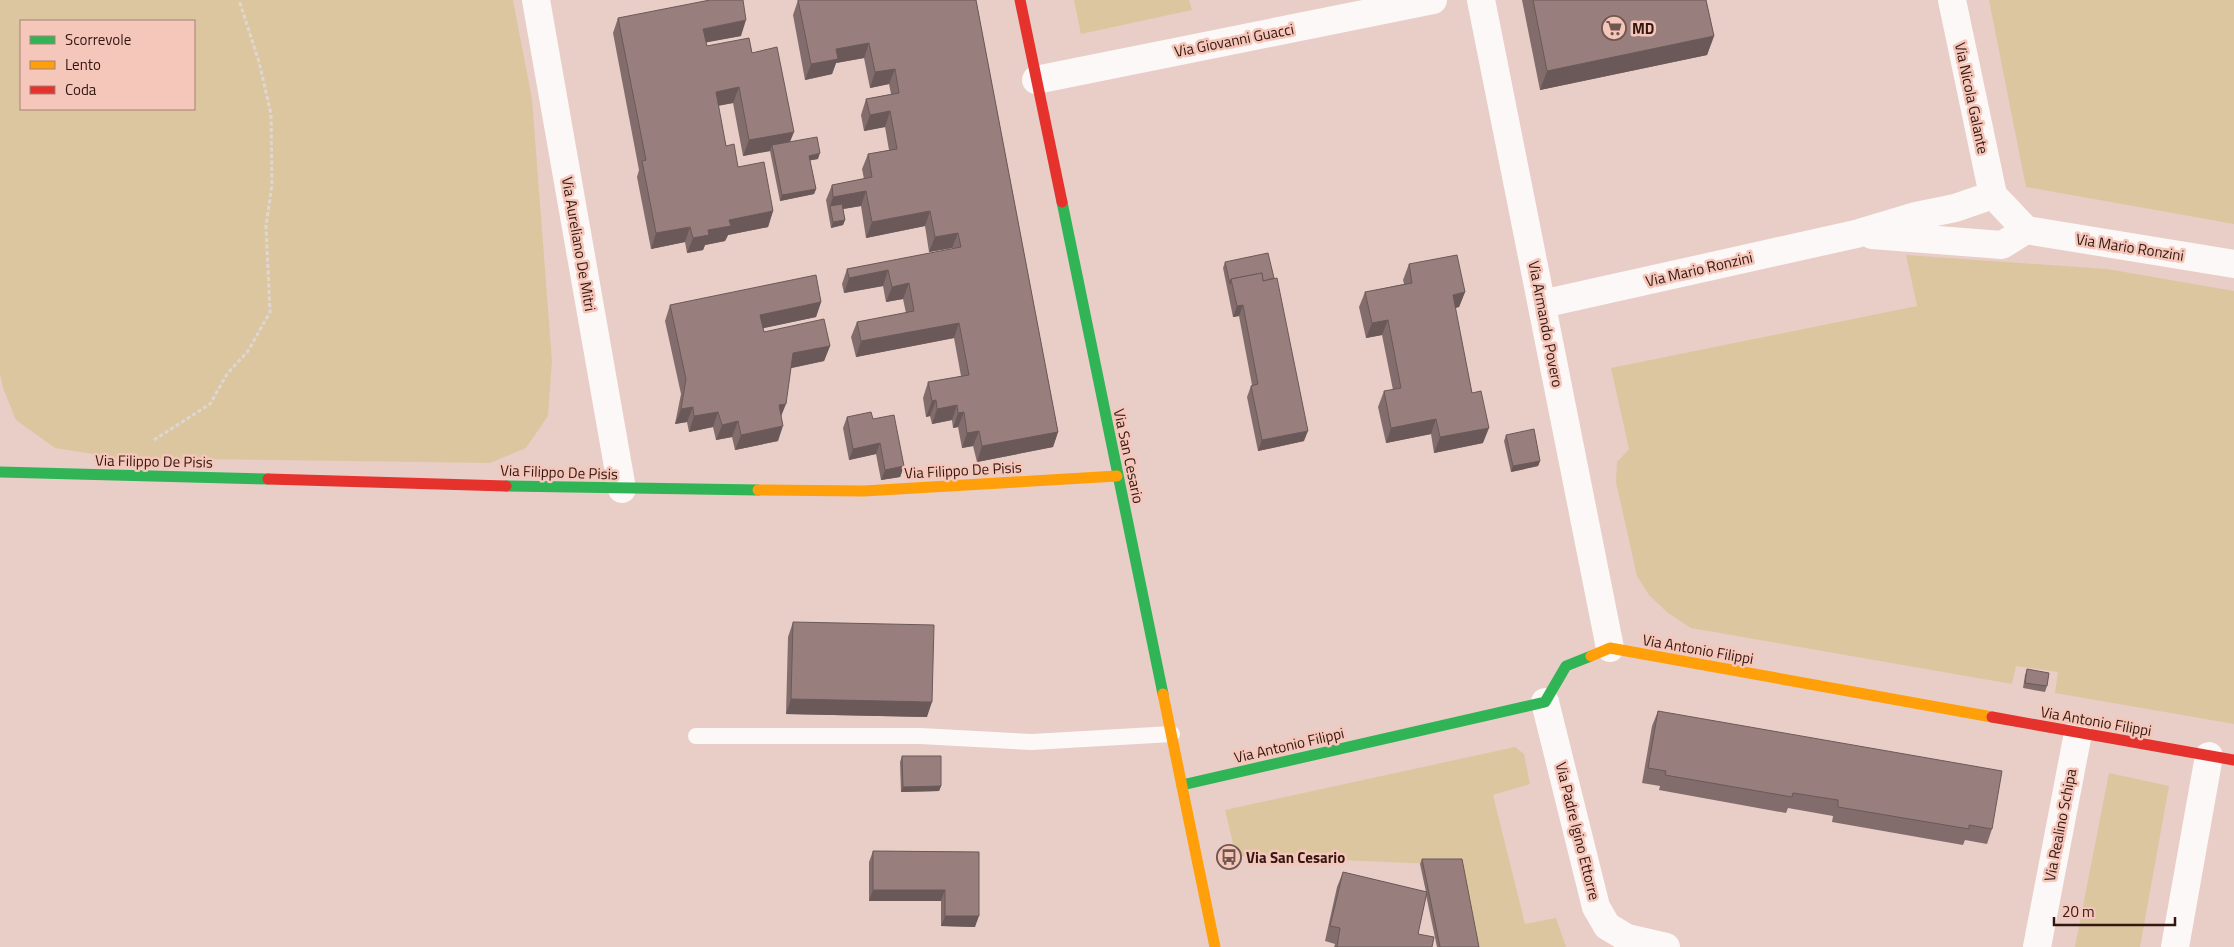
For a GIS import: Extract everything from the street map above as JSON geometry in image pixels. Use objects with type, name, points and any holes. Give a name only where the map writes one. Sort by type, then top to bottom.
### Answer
[{"type":"street","name":"Via Aureliano De Mitri","points":[[536,0],[622,489]]},
{"type":"street","name":"Via San Cesario","points":[[1020,0],[1215,947]]},
{"type":"street","name":"Via Giovanni Guacci","points":[[1036,80],[1433,0]]},
{"type":"street","name":"Via Armando Povero","points":[[1481,0],[1610,648]]},
{"type":"street","name":"Via Nicola Galante","points":[[1952,0],[1993,195]]},
{"type":"street","name":"Via Mario Ronzini","points":[[1542,304],[1856,234],[1916,216],[1955,208],[1993,195]]},
{"type":"street","points":[[1993,195],[2026,230]]},
{"type":"street","name":"Via Mario Ronzini","points":[[1856,234],[2002,244],[2026,230],[2234,264]]},
{"type":"street","name":"Via Filippo De Pisis","points":[[0,472],[622,489],[864,490],[1118,476]]},
{"type":"street","points":[[1546,702],[1566,666],[1610,648]]},
{"type":"street","name":"Via Antonio Filippi","points":[[1610,648],[2222,758]]},
{"type":"street","name":"Via Antonio Filippi","points":[[1182,785],[1546,702]]},
{"type":"street","name":"Via Padre Igino Ettorre","points":[[1546,702],[1596,907],[1607,926],[1627,938],[1666,947]]},
{"type":"street","name":"Via Realino Schipa","points":[[2037,947],[2078,733]]},
{"type":"street","points":[[2175,947],[2222,758]]},
{"type":"lane","points":[[696,736],[920,736],[1032,742],[1172,734]]},
{"type":"path","points":[[142,476],[141,458],[148,444],[171,431],[210,404],[227,374],[248,351],[270,312],[266,226],[272,185],[271,114],[259,62],[239,0]]},
{"type":"shaded area","points":[[0,0],[513,0],[532,99],[552,361],[548,416],[526,448],[490,463],[119,458],[55,448],[16,420],[3,388],[0,374]]},
{"type":"shaded area","points":[[1074,0],[1189,0],[1192,10],[1081,34]]},
{"type":"shaded area","points":[[1989,0],[2234,0],[2234,224],[2026,187]]},
{"type":"shaded area","points":[[1906,255],[2107,269],[2234,291],[2234,724],[2055,693],[2058,672],[2016,666],[2012,684],[1691,628],[1668,613],[1649,595],[1637,576],[1616,482],[1617,462],[1629,449],[1611,368],[1917,306]]},
{"type":"shaded area","points":[[1515,747],[1524,754],[1530,784],[1493,795],[1525,924],[1556,918],[1566,947],[1476,947],[1460,865],[1236,856],[1225,810]]},
{"type":"shaded area","points":[[2109,773],[2169,786],[2140,947],[2075,947]]},
{"type":"building","points":[[710,0],[743,0],[746,20],[703,29],[707,46],[749,38],[752,53],[777,47],[794,132],[749,140],[739,87],[716,92],[726,146],[734,144],[738,167],[764,162],[773,211],[729,220],[731,226],[708,230],[709,235],[693,238],[690,227],[656,233],[642,161],[646,160],[618,18]]},
{"type":"building","points":[[798,0],[976,0],[1058,432],[982,446],[979,431],[967,433],[964,412],[958,413],[957,405],[937,409],[936,400],[932,401],[928,382],[969,375],[959,323],[861,341],[857,322],[914,311],[909,283],[892,287],[888,270],[849,278],[847,269],[961,247],[958,233],[935,237],[930,211],[872,222],[866,191],[833,197],[832,185],[872,177],[868,154],[897,149],[890,111],[870,115],[866,99],[899,93],[895,69],[875,72],[869,43],[836,49],[838,59],[811,64]]},
{"type":"building","name":"MD","points":[[1533,0],[1706,0],[1714,36],[1547,71]]},
{"type":"building","points":[[817,137],[820,153],[809,156],[816,189],[782,195],[772,145]]},
{"type":"building","points":[[842,204],[845,220],[833,222],[830,206]]},
{"type":"building","points":[[1268,253],[1274,278],[1263,281],[1262,273],[1231,279],[1230,284],[1225,262]]},
{"type":"building","points":[[1457,255],[1465,292],[1453,295],[1472,393],[1481,391],[1489,428],[1440,437],[1436,419],[1391,428],[1384,391],[1401,388],[1388,320],[1372,323],[1365,292],[1412,283],[1409,264]]},
{"type":"building","points":[[1262,273],[1263,281],[1277,278],[1308,431],[1262,440],[1251,386],[1258,384],[1243,305],[1237,306],[1231,279]]},
{"type":"building","points":[[816,275],[821,302],[760,315],[764,332],[824,319],[830,346],[793,353],[786,404],[779,405],[783,426],[741,435],[738,421],[722,425],[718,412],[694,416],[693,407],[681,409],[686,379],[670,305]]},
{"type":"building","points":[[871,412],[873,419],[894,415],[904,466],[885,470],[880,443],[853,449],[847,417]]},
{"type":"building","points":[[1534,429],[1540,461],[1513,466],[1506,435]]},
{"type":"building","points":[[793,622],[934,625],[932,702],[791,699]]},
{"type":"building","points":[[2027,669],[2049,673],[2047,686],[2025,683]]},
{"type":"building","points":[[1658,711],[2002,771],[1992,829],[1969,825],[1969,829],[1838,807],[1838,800],[1793,793],[1792,797],[1665,775],[1666,771],[1648,768]]},
{"type":"building","points":[[902,756],[941,756],[941,786],[903,787]]},
{"type":"building","points":[[873,851],[979,852],[979,916],[945,916],[945,890],[873,890]]},
{"type":"building","points":[[1422,859],[1462,859],[1479,947],[1440,947]]},
{"type":"building","points":[[1343,872],[1427,892],[1418,934],[1434,937],[1432,947],[1337,947],[1340,928],[1330,926]]},
{"type":"traffic: fast","points":[[1062,202],[1163,694]]},
{"type":"traffic: fast","points":[[0,472],[268,479]]},
{"type":"traffic: fast","points":[[506,486],[758,490]]},
{"type":"traffic: fast","points":[[1182,785],[1545,702],[1566,666],[1591,656]]},
{"type":"traffic: slow","points":[[758,490],[864,491],[1117,476]]},
{"type":"traffic: slow","points":[[1591,656],[1610,648],[1992,717]]},
{"type":"traffic: slow","points":[[1163,694],[1215,947]]},
{"type":"traffic: jam","points":[[1020,0],[1062,202]]},
{"type":"traffic: jam","points":[[268,479],[506,486]]},
{"type":"traffic: jam","points":[[1992,717],[2234,760]]},
{"type":"place","name":"MD","points":[[1614,28]]},
{"type":"place","name":"Via San Cesario","points":[[1229,857]]}]
